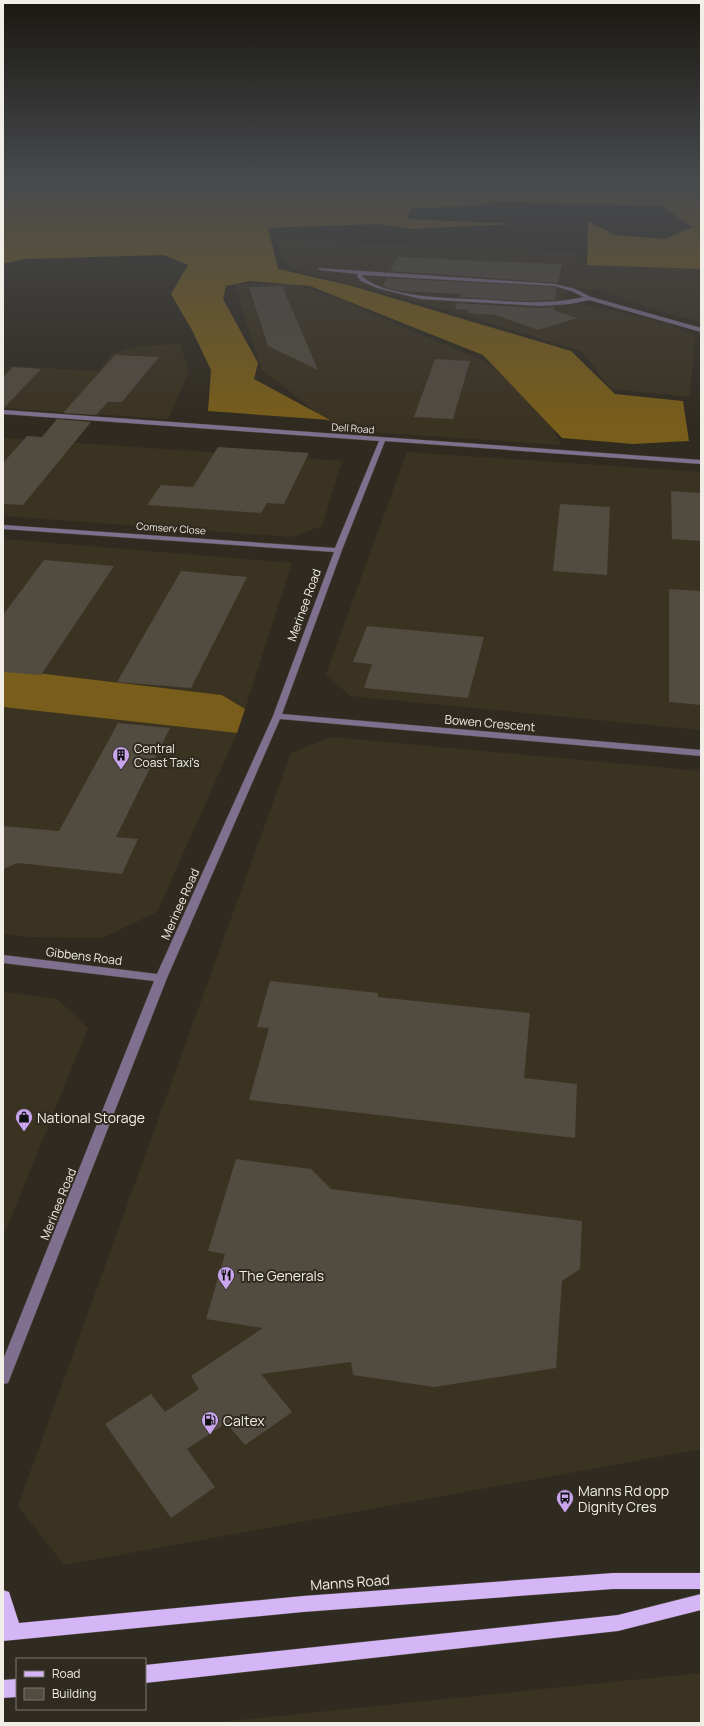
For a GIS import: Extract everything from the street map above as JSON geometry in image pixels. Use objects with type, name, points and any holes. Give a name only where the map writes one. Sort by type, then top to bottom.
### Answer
[{"type":"main road","name":"Manns Road","points":[[9,1632],[319,1603],[613,1581],[701,1581]]},
{"type":"main road","points":[[3,1598],[9,1632]]},
{"type":"main road","points":[[146,1674],[618,1623],[701,1602]]},
{"type":"main road","points":[[3,1689],[16,1688]]},
{"type":"street","points":[[320,269],[361,273],[555,285],[573,290],[589,298],[701,330]]},
{"type":"street","points":[[361,273],[359,276],[360,279],[379,287],[402,294],[422,297],[540,304],[569,302],[589,298]]},
{"type":"street","name":"Dell Road","points":[[3,412],[701,462]]},
{"type":"street","name":"Merinee Road","points":[[3,1378],[162,978],[277,716],[338,550],[382,440]]},
{"type":"street","name":"Comserv Close","points":[[3,527],[338,550]]},
{"type":"street","name":"Bowen Crescent","points":[[277,716],[701,753]]},
{"type":"street","name":"Gibbens Road","points":[[3,959],[162,978]]},
{"type":"shaded area","points":[[3,262],[13,262],[3,264]]},
{"type":"shaded area","points":[[180,262],[276,262],[278,269],[352,286],[571,351],[615,394],[683,401],[689,441],[633,444],[562,438],[483,355],[310,286],[250,281],[226,286],[223,299],[258,363],[254,379],[330,420],[208,411],[211,370],[192,330],[171,294],[188,265]]},
{"type":"shaded area","points":[[286,262],[575,262],[701,268],[701,322],[658,311],[602,291],[580,288],[564,294],[569,302],[602,308],[669,324],[695,337],[690,397],[611,389],[581,351],[457,313],[290,268]]},
{"type":"shaded area","points":[[587,262],[701,262],[701,269],[587,265]]},
{"type":"shaded area","points":[[234,284],[294,284],[345,301],[404,328],[484,361],[539,399],[561,445],[338,430],[261,369]]},
{"type":"shaded area","points":[[180,344],[189,372],[168,419],[3,408],[3,374],[10,366],[98,371],[112,354],[138,346]]},
{"type":"shaded area","points":[[3,438],[342,461],[322,526],[292,537],[3,516]]},
{"type":"shaded area","points":[[407,452],[701,472],[701,730],[350,696],[326,674]]},
{"type":"shaded area","points":[[3,539],[292,563],[245,709],[222,695],[3,669]]},
{"type":"shaded area","points":[[3,669],[222,695],[245,709],[237,733],[3,707]]},
{"type":"shaded area","points":[[3,707],[237,733],[157,912],[102,938],[29,937],[3,934]]},
{"type":"shaded area","points":[[332,737],[701,771],[701,1449],[64,1565],[18,1506],[291,753]]},
{"type":"shaded area","name":"National Storage","points":[[3,992],[57,999],[88,1028],[3,1237]]},
{"type":"shaded area","points":[[701,1673],[701,1723],[209,1723]]},
{"type":"building","points":[[395,262],[495,262],[562,264],[558,283],[390,271]]},
{"type":"building","points":[[387,278],[557,288],[555,300],[522,301],[459,297],[461,294],[400,291],[383,286]]},
{"type":"building","points":[[282,286],[318,370],[268,346],[249,287]]},
{"type":"building","points":[[457,303],[540,308],[554,307],[553,310],[577,318],[538,330],[496,315],[468,313],[469,310],[455,309]]},
{"type":"building","points":[[115,355],[159,357],[122,402],[108,402],[96,415],[63,413]]},
{"type":"building","points":[[435,359],[470,361],[453,419],[414,417]]},
{"type":"building","points":[[13,367],[41,369],[3,409],[3,378]]},
{"type":"building","points":[[57,419],[91,422],[23,505],[3,504],[3,463],[27,436],[42,437]]},
{"type":"building","points":[[218,447],[309,453],[284,504],[267,503],[261,513],[147,505],[161,485],[193,487]]},
{"type":"building","points":[[671,491],[701,493],[701,541],[672,539]]},
{"type":"building","points":[[560,504],[610,507],[607,575],[553,571]]},
{"type":"building","points":[[44,560],[114,566],[41,675],[3,672],[3,615]]},
{"type":"building","points":[[181,571],[247,577],[191,688],[117,682]]},
{"type":"building","points":[[669,589],[701,591],[701,705],[669,702]]},
{"type":"building","points":[[367,626],[484,637],[468,698],[364,688],[372,664],[353,662]]},
{"type":"building","points":[[118,723],[170,728],[116,837],[138,839],[122,874],[18,863],[3,869],[3,826],[59,831]]},
{"type":"building","points":[[270,981],[378,993],[378,997],[530,1013],[524,1078],[577,1084],[575,1138],[249,1100],[269,1028],[257,1027]]},
{"type":"building","points":[[236,1159],[311,1169],[331,1189],[582,1221],[580,1269],[562,1281],[556,1368],[434,1387],[353,1375],[351,1362],[261,1374],[292,1412],[245,1445],[226,1423],[187,1449],[215,1487],[171,1518],[105,1424],[151,1394],[165,1412],[199,1389],[191,1376],[263,1328],[206,1319],[225,1254],[208,1251]]},
{"type":"place","name":"Central Coast Taxi's","points":[[121,770]]},
{"type":"place","name":"National Storage","points":[[24,1132]]},
{"type":"place","name":"The Generals","points":[[226,1290]]},
{"type":"place","name":"Caltex","points":[[210,1435]]},
{"type":"place","name":"Manns Rd opp Dignity Cres","points":[[565,1513]]}]
